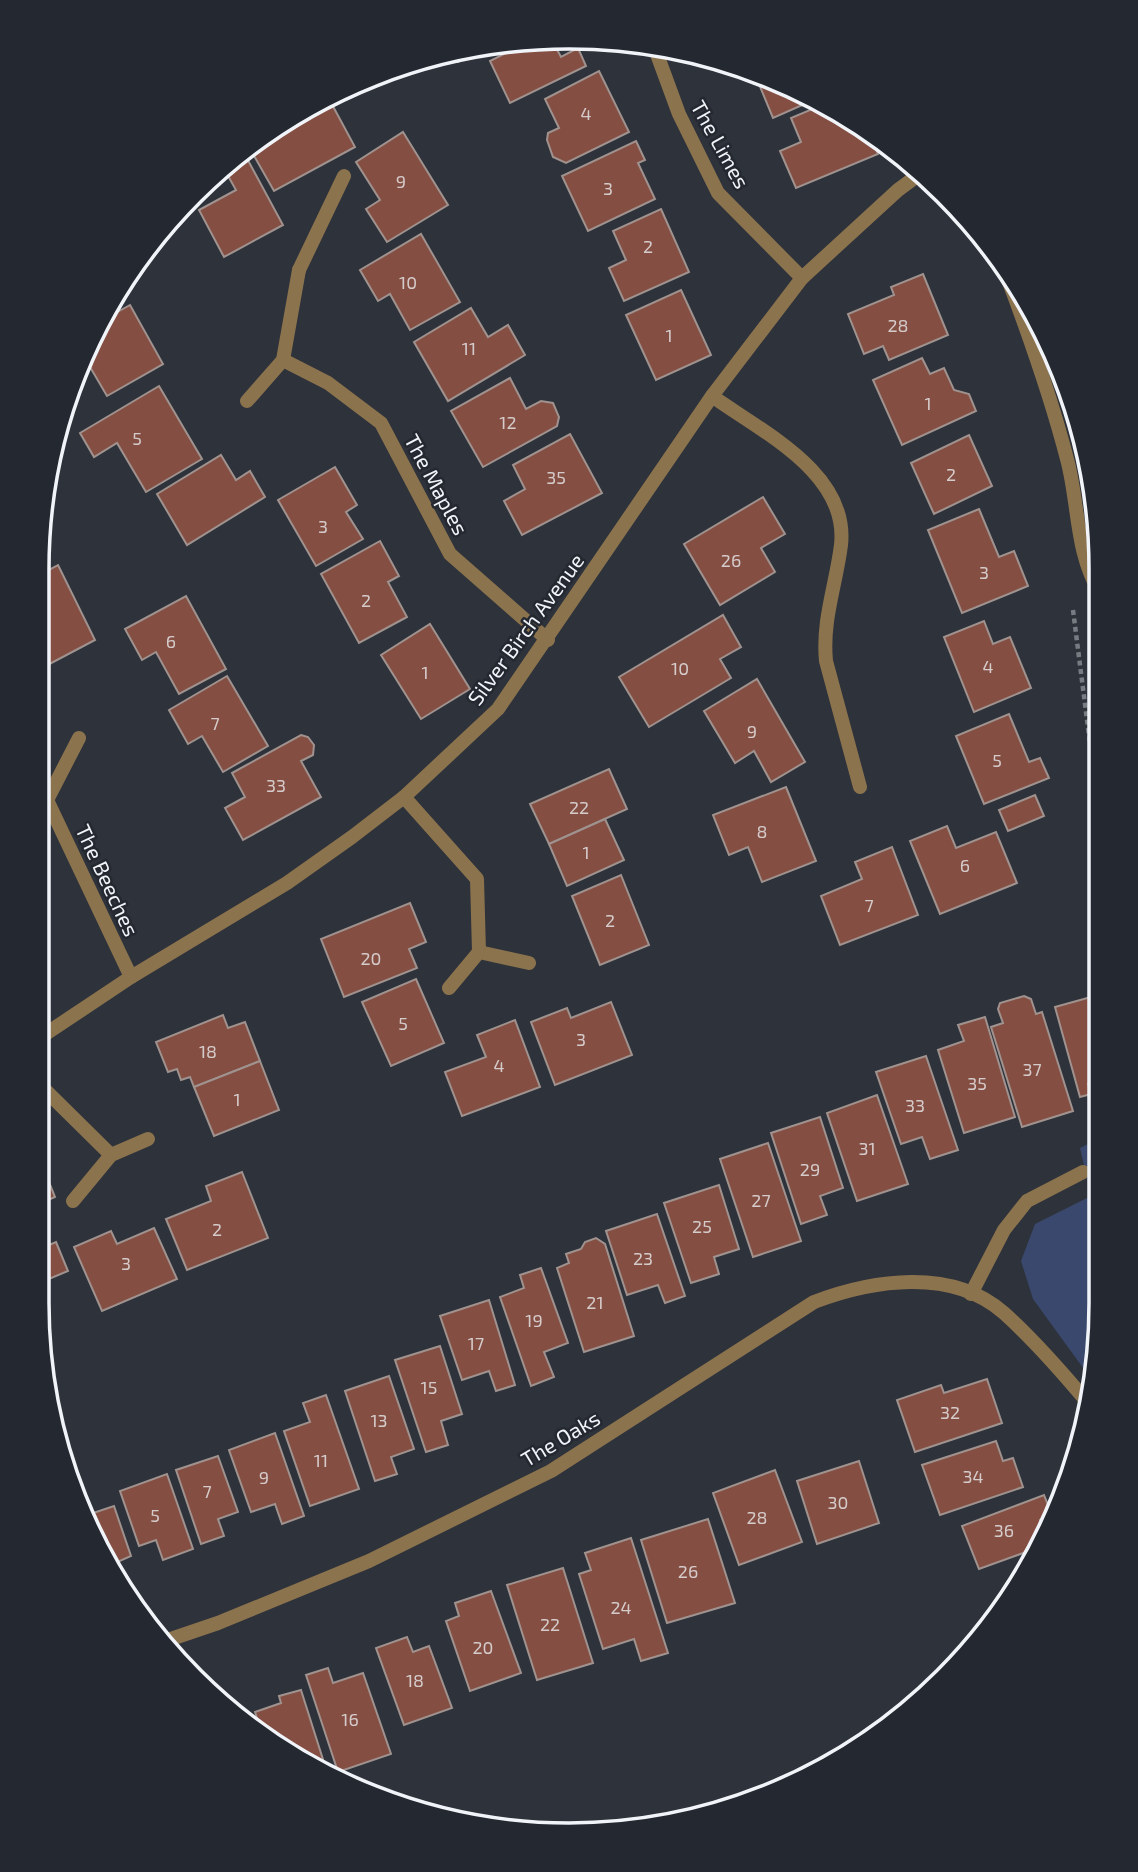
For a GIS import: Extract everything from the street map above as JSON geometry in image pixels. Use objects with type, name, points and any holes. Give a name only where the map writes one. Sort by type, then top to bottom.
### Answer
[{"type":"street","name":"The Limes","points":[[658,57],[679,114],[718,193],[802,278]]},
{"type":"street","points":[[247,401],[283,360],[299,270],[344,176]]},
{"type":"street","name":"Silver Birch Avenue","points":[[49,1032],[131,977],[287,883],[404,797],[498,709],[548,640],[712,396],[802,278],[913,179]]},
{"type":"street","points":[[1019,309],[1040,366],[1068,462],[1084,555],[1089,567]]},
{"type":"street","name":"The Maples","points":[[283,360],[328,383],[381,423],[450,554],[548,640]]},
{"type":"street","points":[[712,396],[815,471],[831,492],[840,515],[841,544],[825,616],[824,639],[826,661],[860,787]]},
{"type":"street","name":"The Beeches","points":[[49,790],[79,738]]},
{"type":"street","points":[[404,797],[477,879],[479,952],[449,988]]},
{"type":"street","name":"The Beeches","points":[[49,813],[131,977]]},
{"type":"street","points":[[479,952],[529,963]]},
{"type":"street","points":[[49,1094],[111,1155]]},
{"type":"street","points":[[73,1201],[111,1155],[148,1139]]},
{"type":"street","points":[[971,1294],[1004,1230],[1027,1201],[1083,1172]]},
{"type":"street","name":"The Oaks","points":[[172,1639],[218,1623],[369,1561],[551,1471],[814,1302],[851,1288],[895,1283],[940,1283],[971,1294],[1002,1311],[1081,1395]]},
{"type":"path","points":[[1072,607],[1089,737]]},
{"type":"shaded area","points":[[1089,1144],[1089,1187],[1080,1148]]},
{"type":"shaded area","points":[[1089,1197],[1089,1303],[1085,1371],[1033,1299],[1021,1261],[1035,1224]]},
{"type":"building","points":[[557,49],[561,57],[579,49],[586,66],[510,103],[490,61],[507,52]]},
{"type":"building","points":[[599,71],[629,132],[566,163],[553,157],[547,140],[548,133],[559,128],[545,99]]},
{"type":"building","points":[[760,86],[803,105],[773,118]]},
{"type":"building","points":[[333,106],[355,147],[274,191],[254,155]]},
{"type":"building","points":[[811,109],[858,137],[876,149],[878,154],[796,188],[780,151],[801,142],[791,118]]},
{"type":"building","points":[[403,132],[448,205],[387,242],[366,209],[380,200],[356,162]]},
{"type":"building","points":[[636,141],[645,160],[638,163],[655,199],[588,231],[562,176]]},
{"type":"building","points":[[248,160],[283,225],[224,257],[199,210],[236,190],[228,176]]},
{"type":"building","points":[[661,209],[689,272],[624,301],[609,268],[626,260],[613,231]]},
{"type":"building","points":[[421,234],[460,302],[410,330],[390,294],[378,301],[360,270]]},
{"type":"building","points":[[923,274],[948,335],[889,360],[883,346],[864,354],[848,314],[894,295],[891,287]]},
{"type":"building","points":[[681,290],[711,355],[656,380],[626,315]]},
{"type":"building","points":[[130,305],[163,364],[107,396],[90,367],[117,312]]},
{"type":"building","points":[[471,308],[488,337],[508,325],[525,355],[448,401],[414,342]]},
{"type":"building","points":[[922,358],[930,374],[944,368],[954,390],[969,394],[976,411],[902,445],[873,380]]},
{"type":"building","points":[[510,378],[526,409],[541,401],[553,403],[559,417],[557,426],[483,467],[451,411]]},
{"type":"building","points":[[159,386],[202,459],[146,492],[117,443],[94,457],[80,433]]},
{"type":"building","points":[[570,434],[602,493],[522,535],[504,501],[525,489],[513,465]]},
{"type":"building","points":[[969,435],[992,486],[934,514],[911,463]]},
{"type":"building","points":[[221,455],[236,480],[250,471],[265,497],[187,545],[157,494]]},
{"type":"building","points":[[335,467],[357,505],[346,512],[363,539],[316,566],[278,500]]},
{"type":"building","points":[[763,497],[785,534],[761,548],[775,572],[720,605],[684,544]]},
{"type":"building","points":[[979,509],[999,557],[1014,551],[1028,586],[962,613],[928,530]]},
{"type":"building","points":[[380,541],[399,576],[388,582],[407,617],[359,643],[321,574]]},
{"type":"building","points":[[58,565],[95,640],[49,664],[49,570]]},
{"type":"building","points":[[186,596],[226,669],[179,694],[156,652],[142,660],[125,629]]},
{"type":"building","points":[[723,615],[741,647],[720,659],[731,678],[649,727],[619,677]]},
{"type":"building","points":[[984,621],[993,644],[1010,637],[1031,688],[974,712],[944,637]]},
{"type":"building","points":[[430,624],[470,689],[421,719],[381,655]]},
{"type":"building","points":[[227,676],[268,746],[223,772],[202,736],[188,744],[169,710]]},
{"type":"building","points":[[757,679],[805,762],[771,782],[754,751],[735,763],[704,711]]},
{"type":"building","points":[[1009,714],[1029,762],[1040,758],[1049,778],[984,804],[956,736]]},
{"type":"building","points":[[301,735],[308,737],[314,745],[313,755],[301,761],[321,797],[243,840],[225,808],[245,797],[232,773]]},
{"type":"building","points":[[609,769],[627,809],[549,844],[530,804]]},
{"type":"building","points":[[786,787],[816,861],[762,882],[748,847],[729,855],[713,815]]},
{"type":"building","points":[[1035,795],[1044,816],[1008,831],[999,810]]},
{"type":"building","points":[[605,819],[624,860],[567,886],[549,844]]},
{"type":"building","points":[[947,826],[956,848],[996,832],[1017,883],[940,914],[910,841]]},
{"type":"building","points":[[892,847],[918,915],[840,945],[821,896],[862,879],[855,862]]},
{"type":"building","points":[[621,875],[649,945],[600,965],[572,896]]},
{"type":"building","points":[[410,903],[426,942],[409,949],[417,968],[344,997],[321,939]]},
{"type":"building","points":[[416,979],[444,1043],[391,1066],[362,1002]]},
{"type":"building","points":[[1024,996],[1031,999],[1036,1014],[1042,1012],[1073,1111],[1022,1127],[991,1027],[1003,1023],[998,1009],[1000,1003]]},
{"type":"building","points":[[1089,998],[1089,1095],[1080,1097],[1055,1007]]},
{"type":"building","points":[[611,1002],[632,1055],[555,1085],[531,1022],[567,1008],[571,1018]]},
{"type":"building","points":[[223,1015],[228,1028],[245,1022],[260,1061],[194,1087],[190,1077],[181,1080],[177,1069],[168,1072],[156,1042]]},
{"type":"building","points":[[985,1017],[1015,1117],[964,1133],[938,1050],[964,1041],[958,1025]]},
{"type":"building","points":[[515,1020],[540,1087],[462,1116],[445,1072],[486,1057],[477,1035]]},
{"type":"building","points":[[926,1056],[958,1150],[930,1159],[922,1137],[901,1144],[876,1072]]},
{"type":"building","points":[[260,1061],[279,1110],[214,1136],[194,1087]]},
{"type":"building","points":[[877,1095],[908,1184],[857,1201],[827,1113]]},
{"type":"building","points":[[820,1117],[843,1188],[820,1196],[827,1215],[801,1224],[771,1133]]},
{"type":"building","points":[[768,1143],[801,1241],[753,1257],[720,1159]]},
{"type":"building","points":[[242,1172],[268,1238],[187,1270],[166,1219],[211,1201],[206,1186]]},
{"type":"building","points":[[49,1182],[55,1197],[49,1200]]},
{"type":"building","points":[[719,1185],[739,1249],[714,1257],[719,1274],[691,1283],[664,1203]]},
{"type":"building","points":[[657,1214],[685,1296],[665,1303],[658,1285],[627,1295],[606,1231]]},
{"type":"building","points":[[154,1228],[177,1279],[102,1311],[74,1247],[111,1231],[117,1244]]},
{"type":"building","points":[[596,1238],[605,1244],[634,1336],[584,1352],[557,1268],[569,1263],[566,1254],[581,1249],[585,1242]]},
{"type":"building","points":[[56,1242],[68,1271],[49,1279],[49,1245]]},
{"type":"building","points":[[541,1268],[568,1343],[544,1352],[554,1377],[531,1386],[500,1297],[524,1288],[520,1275]]},
{"type":"building","points":[[489,1300],[515,1385],[496,1391],[489,1371],[462,1380],[440,1316]]},
{"type":"building","points":[[440,1346],[462,1414],[441,1421],[448,1445],[426,1452],[395,1360]]},
{"type":"building","points":[[389,1376],[414,1449],[391,1457],[397,1474],[375,1481],[345,1391]]},
{"type":"building","points":[[987,1379],[1002,1423],[915,1452],[897,1400],[941,1385],[944,1393]]},
{"type":"building","points":[[326,1395],[359,1489],[310,1506],[284,1431],[310,1422],[303,1403]]},
{"type":"building","points":[[275,1433],[304,1516],[282,1524],[275,1504],[251,1512],[229,1450]]},
{"type":"building","points":[[996,1441],[1003,1461],[1013,1458],[1023,1487],[940,1515],[922,1465]]},
{"type":"building","points":[[218,1456],[238,1512],[218,1519],[224,1536],[201,1544],[176,1470]]},
{"type":"building","points":[[859,1461],[879,1523],[817,1544],[797,1481]]},
{"type":"building","points":[[775,1470],[802,1542],[739,1565],[713,1493]]},
{"type":"building","points":[[167,1474],[193,1549],[163,1560],[156,1540],[139,1546],[120,1491]]},
{"type":"building","points":[[1044,1495],[1048,1505],[1025,1552],[979,1569],[962,1526]]},
{"type":"building","points":[[114,1506],[131,1556],[118,1562],[94,1513]]},
{"type":"building","points":[[708,1519],[735,1603],[667,1623],[641,1540]]},
{"type":"building","points":[[631,1538],[668,1653],[641,1661],[634,1639],[603,1649],[579,1574],[591,1570],[585,1553]]},
{"type":"building","points":[[563,1568],[593,1663],[537,1680],[507,1585]]},
{"type":"building","points":[[491,1591],[521,1673],[470,1691],[446,1621],[459,1616],[455,1603]]},
{"type":"building","points":[[407,1637],[413,1652],[429,1646],[452,1708],[404,1725],[376,1648]]},
{"type":"building","points":[[328,1668],[333,1683],[363,1673],[391,1754],[342,1771],[337,1768],[306,1675]]},
{"type":"building","points":[[301,1690],[323,1761],[257,1720],[255,1712],[281,1703],[279,1696]]}]
